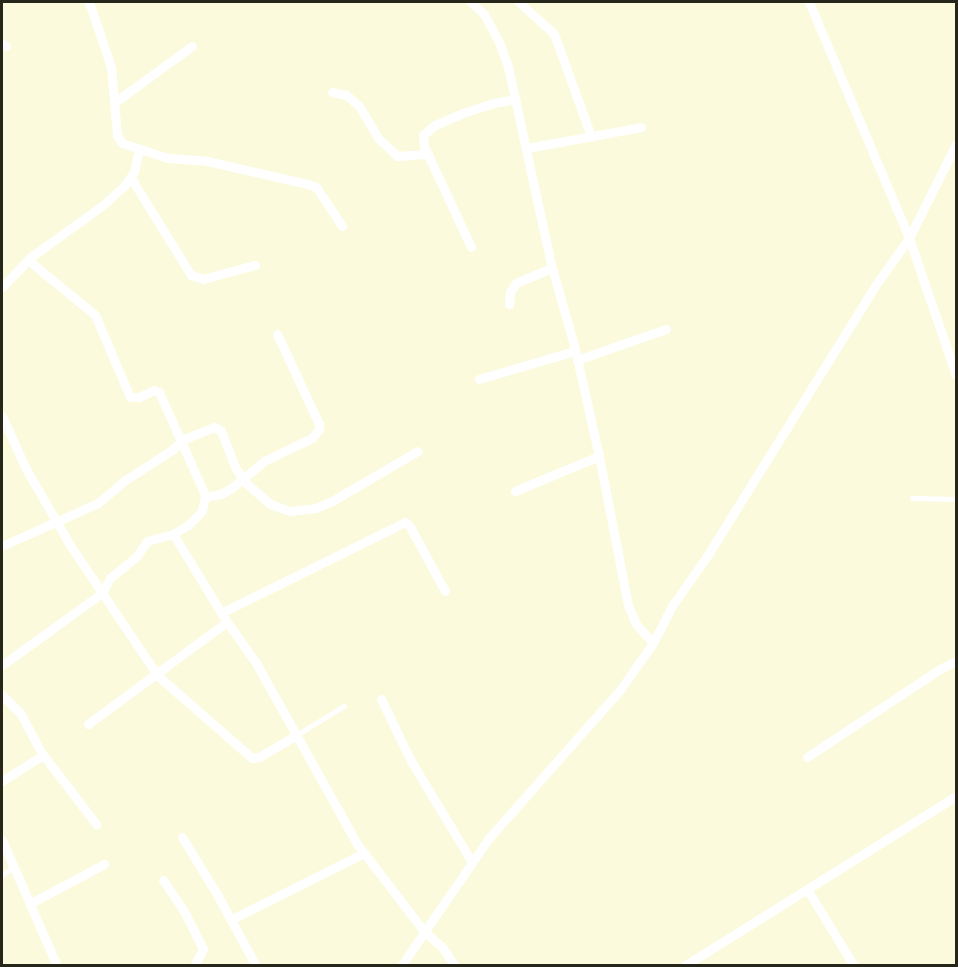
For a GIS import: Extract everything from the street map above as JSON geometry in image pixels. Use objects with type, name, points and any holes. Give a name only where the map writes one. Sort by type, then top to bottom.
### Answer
[{"type":"street","points":[[89,2],[111,67],[119,140],[168,158],[207,161],[316,187],[342,226]]},
{"type":"street","points":[[471,2],[484,14],[499,42],[516,99],[552,268],[576,355],[599,456],[628,605],[636,624],[653,644]]},
{"type":"street","points":[[519,2],[554,34],[591,136]]},
{"type":"street","points":[[809,2],[909,238],[957,375]]},
{"type":"street","points":[[115,102],[192,46]]},
{"type":"street","points":[[332,92],[346,95],[359,106],[378,138],[392,153],[402,157],[428,154]]},
{"type":"street","points":[[471,247],[422,140],[428,130],[466,112],[493,103],[516,99]]},
{"type":"street","points":[[526,148],[641,127]]},
{"type":"street","points":[[401,966],[489,838],[620,690],[653,644],[672,606],[707,556],[876,286],[909,238],[957,144]]},
{"type":"street","points":[[2,286],[28,260],[103,205],[131,178],[140,149]]},
{"type":"street","points":[[131,178],[191,275],[203,279],[255,265]]},
{"type":"street","points":[[2,665],[102,593],[110,578],[136,557],[147,541],[173,534],[198,516],[205,497],[182,440],[159,392],[154,390],[134,398],[128,393],[95,315],[28,260]]},
{"type":"street","points":[[509,304],[510,292],[516,284],[552,268]]},
{"type":"street","points":[[479,379],[576,355],[666,329]]},
{"type":"street","points":[[205,497],[221,494],[243,480],[264,461],[312,438],[320,429],[278,334]]},
{"type":"street","points":[[2,416],[26,469],[57,522],[158,676],[252,758],[259,757],[295,736]]},
{"type":"street","points":[[2,546],[98,503],[124,481],[172,450],[182,440],[218,428],[243,480],[270,504],[289,511],[298,511],[332,501],[418,451]]},
{"type":"street","points":[[515,491],[599,456]]},
{"type":"street","points":[[221,613],[405,522],[445,591]]},
{"type":"street","points":[[173,534],[226,622],[256,663],[295,736],[364,853],[424,931],[442,947],[455,966]]},
{"type":"street","points":[[88,724],[158,676],[226,622]]},
{"type":"street","points":[[807,757],[940,669],[957,661]]},
{"type":"street","points":[[2,695],[21,714],[44,755],[96,824]]},
{"type":"street","points":[[381,699],[411,761],[472,862]]},
{"type":"street","points":[[2,781],[44,755]]},
{"type":"street","points":[[684,966],[841,866],[955,798]]},
{"type":"street","points":[[182,837],[232,919],[256,966]]},
{"type":"street","points":[[2,840],[57,966]]},
{"type":"street","points":[[232,919],[364,853]]},
{"type":"street","points":[[31,903],[104,864]]},
{"type":"street","points":[[163,880],[184,911],[203,949],[194,966]]},
{"type":"street","points":[[807,889],[854,966]]},
{"type":"lane","points":[[912,498],[957,499]]},
{"type":"lane","points":[[295,736],[344,706]]},
{"type":"lane","points":[[2,875],[15,866]]}]
